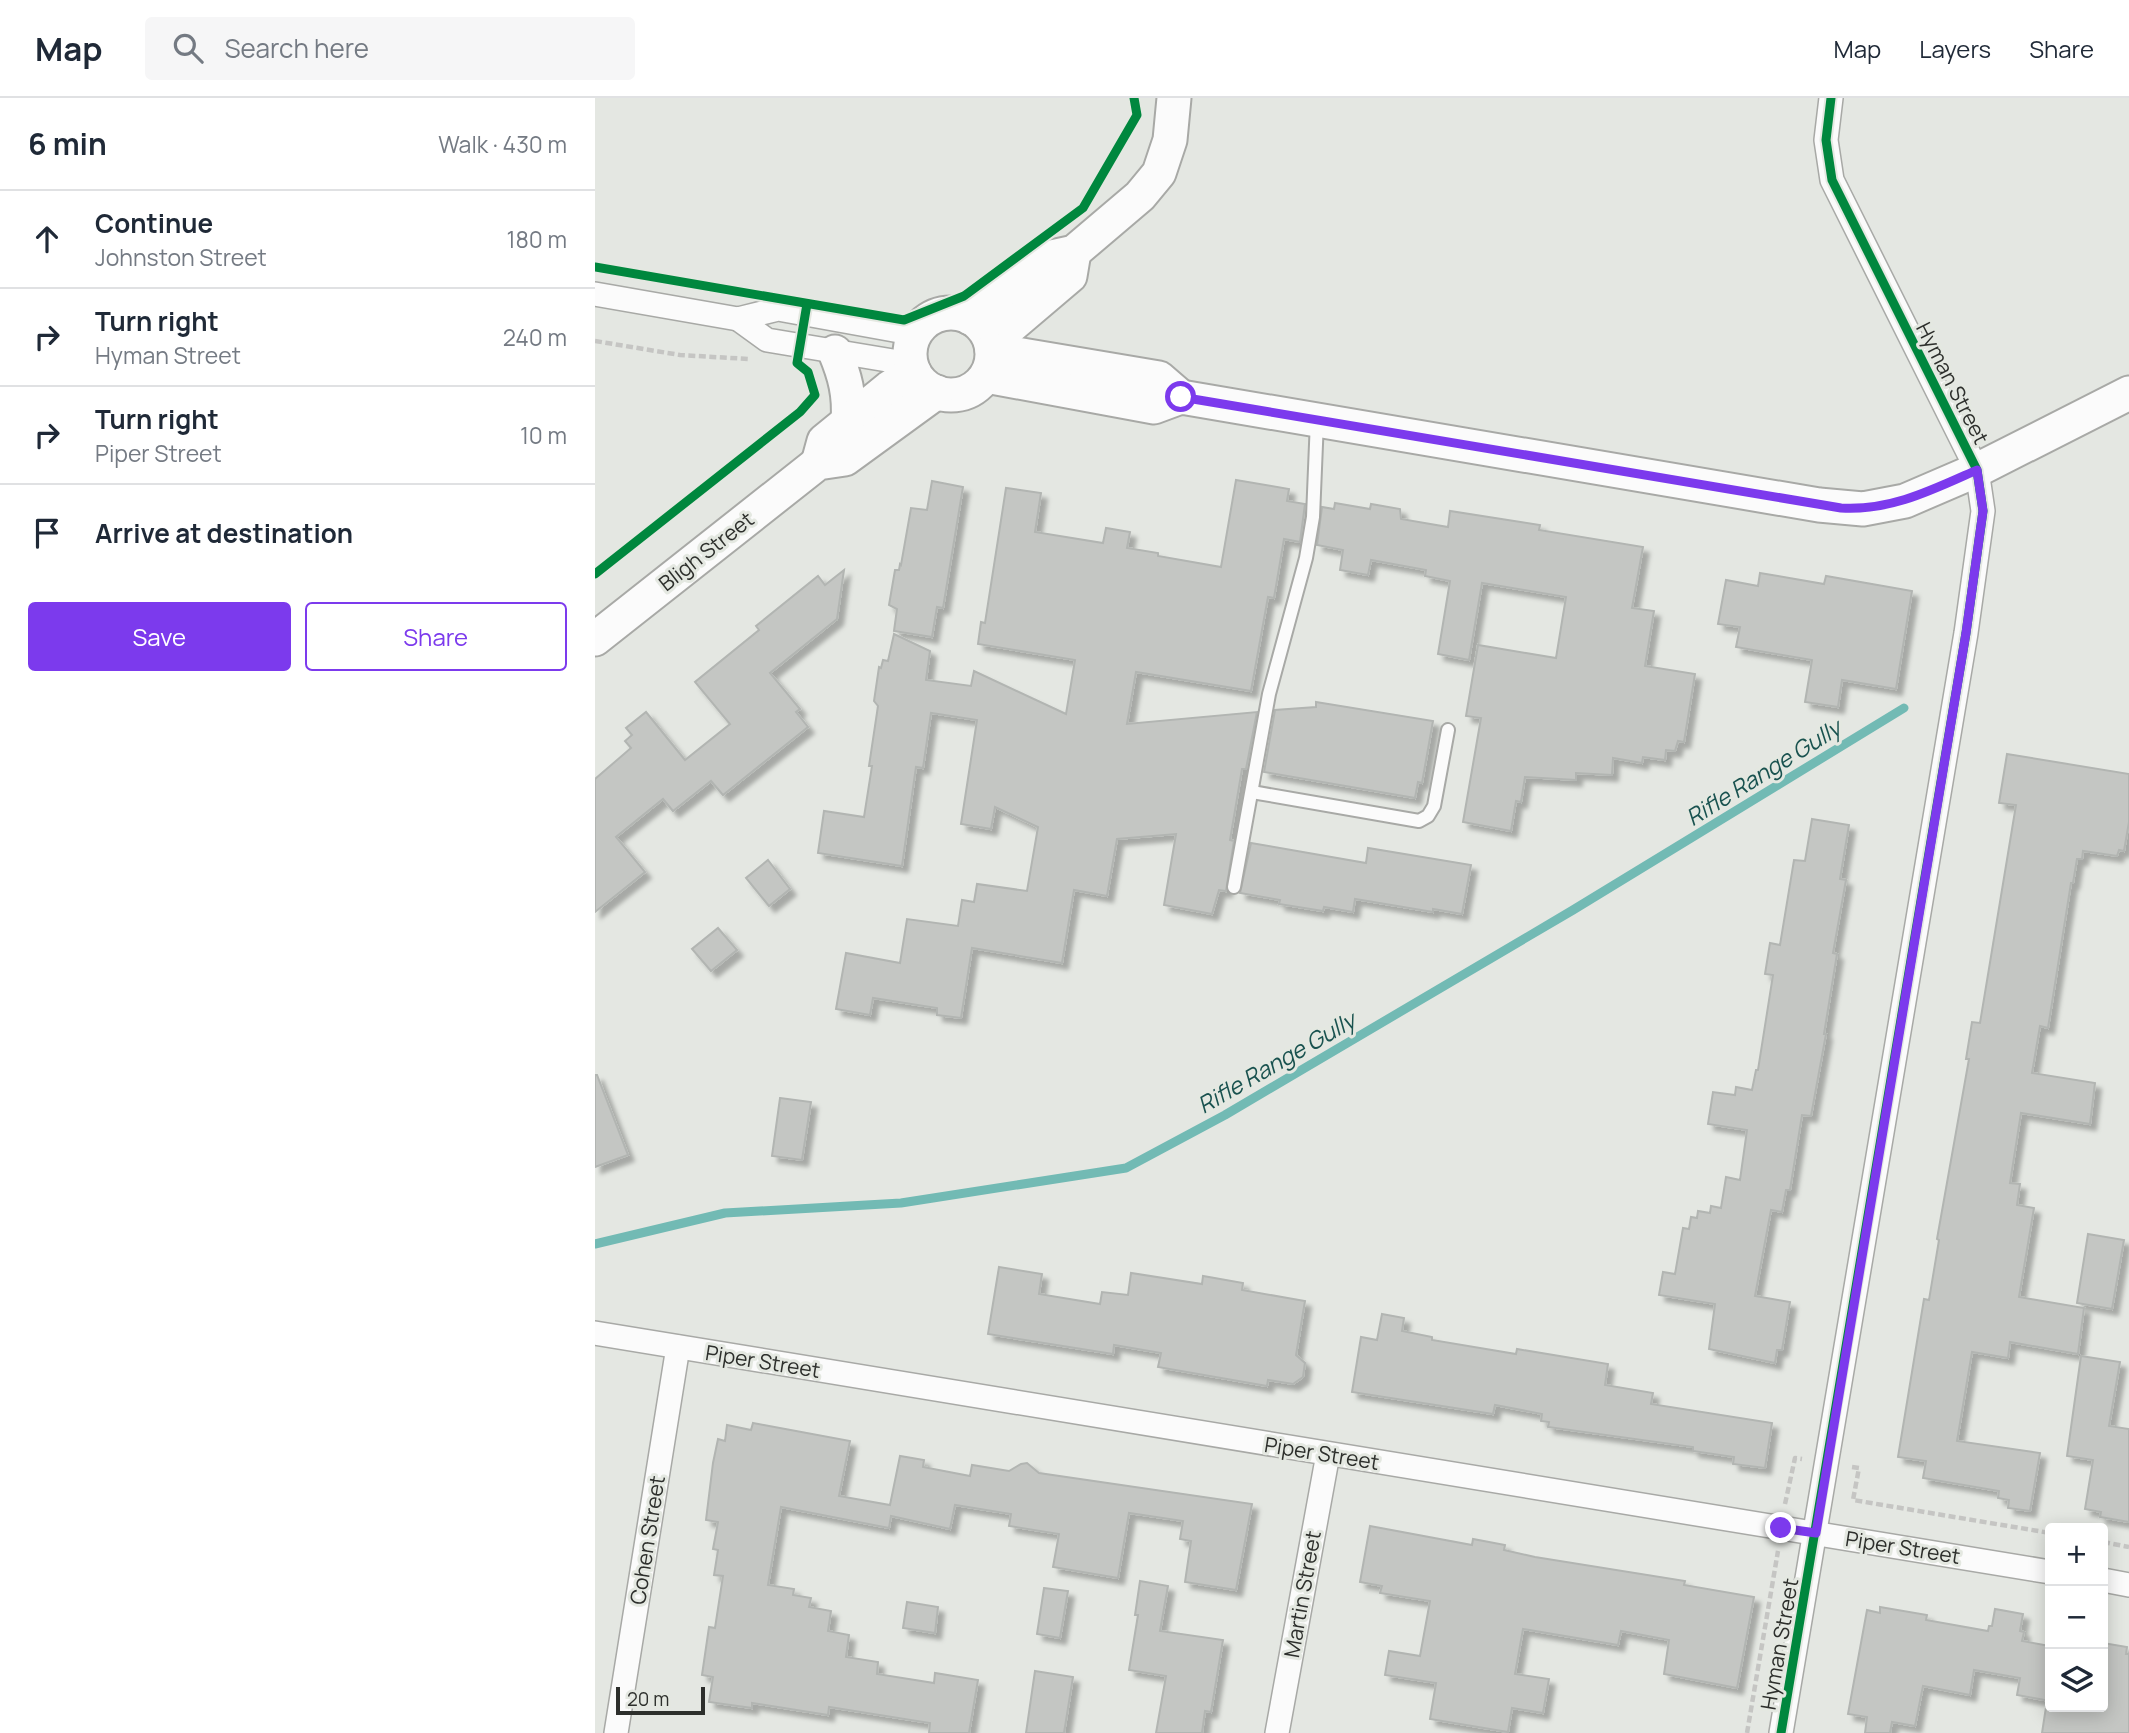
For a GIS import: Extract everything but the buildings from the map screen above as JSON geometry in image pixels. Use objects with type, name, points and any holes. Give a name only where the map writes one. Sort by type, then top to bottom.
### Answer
[{"type":"street","points":[[970,318],[1051,257],[1074,252],[1140,195],[1159,173],[1170,140],[1174,98]]},
{"type":"street","name":"Hyman Street","points":[[1781,1733],[1966,633],[1983,511],[1977,470],[1832,180],[1826,140],[1831,98]]},
{"type":"street","points":[[595,295],[738,318],[778,309],[919,366],[958,394],[969,391],[989,357],[1070,276],[1074,252]]},
{"type":"street","points":[[919,366],[923,324],[946,314],[970,318],[986,333],[989,357]]},
{"type":"street","points":[[738,318],[767,340],[919,366]]},
{"type":"street","points":[[835,352],[846,380],[850,401],[849,421]]},
{"type":"street","points":[[989,357],[1159,378],[1181,397],[1841,508],[1863,509],[1905,501],[1977,470],[2129,393]]},
{"type":"street","name":"Bligh Street","points":[[818,463],[824,440],[919,366]]},
{"type":"street","name":"Bligh Street","points":[[595,639],[818,463],[845,459],[919,366]]},
{"type":"street","name":"Piper Street","points":[[595,1333],[2045,1571]]},
{"type":"street","name":"Cohen Street","points":[[617,1733],[678,1348]]},
{"type":"street","name":"Martin Street","points":[[1277,1733],[1328,1454]]},
{"type":"street","points":[[2108,1581],[2129,1585]]},
{"type":"lane","points":[[1234,887],[1269,694],[1306,558],[1313,517],[1317,419]]},
{"type":"lane","points":[[1252,792],[1419,821],[1427,816],[1434,806],[1448,730]]},
{"type":"path","points":[[595,341],[680,355],[758,360]]},
{"type":"path","points":[[1787,1494],[1795,1458],[1804,1459]]},
{"type":"path","points":[[1847,1466],[1859,1468],[1853,1500],[2045,1532]]},
{"type":"path","points":[[2108,1543],[2129,1546]]},
{"type":"path","points":[[1747,1733],[1778,1546]]},
{"type":"waterway","name":"Rifle Range Gully","points":[[595,1244],[725,1213],[901,1203],[1126,1168],[1225,1115],[1573,910],[1904,708]]},
{"type":"cycle path","points":[[595,267],[904,320],[964,296],[1083,208],[1137,115],[1134,98]]},
{"type":"cycle path","points":[[1781,1733],[1966,633],[1983,511],[1977,470],[1832,180],[1826,140],[1831,98]]},
{"type":"cycle path","points":[[595,574],[800,412],[815,395],[808,372],[797,363],[807,304]]},
{"type":"route","points":[[1181,397],[1841,508],[1863,509],[1905,501],[1977,470],[1983,511],[1966,633],[1816,1533],[1781,1528]]}]
